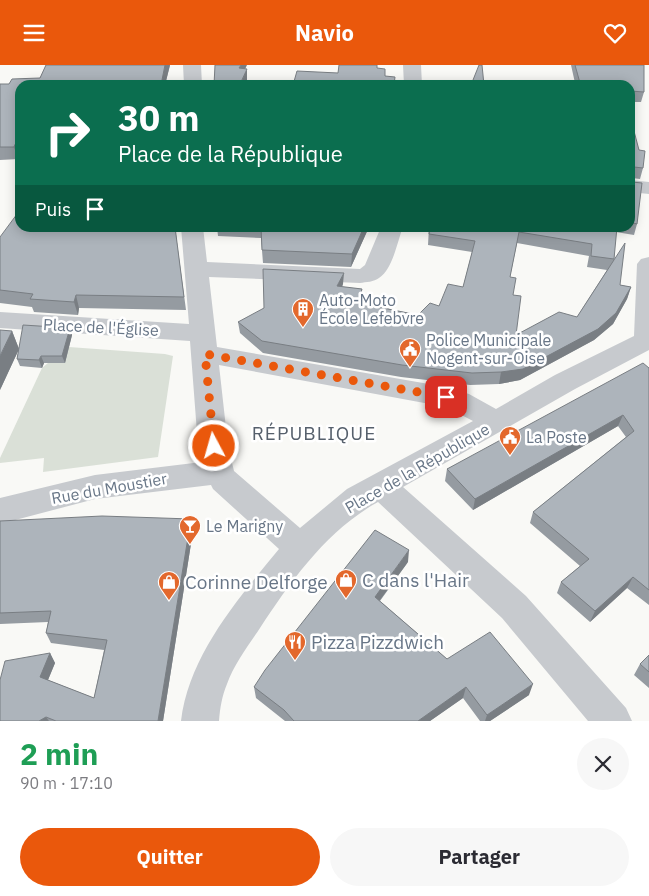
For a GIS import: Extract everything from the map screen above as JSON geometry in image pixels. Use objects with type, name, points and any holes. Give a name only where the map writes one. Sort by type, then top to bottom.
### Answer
[{"type":"street","points":[[192,65],[193,80]]},
{"type":"street","points":[[412,65],[413,80]]},
{"type":"street","points":[[635,187],[649,188]]},
{"type":"street","points":[[193,232],[214,446],[219,472],[235,493],[300,548]]},
{"type":"street","points":[[197,269],[360,276],[370,274],[376,268],[390,232]]},
{"type":"street","points":[[496,422],[565,382],[644,347],[649,265]]},
{"type":"street","name":"Place de l'Église","points":[[0,320],[204,343]]},
{"type":"street","name":"Place de la République","points":[[200,721],[205,690],[213,671],[250,612],[300,548],[345,507],[380,485],[496,422],[459,400],[204,343]]},
{"type":"street","name":"Rue du Moustier","points":[[0,511],[95,487],[219,472]]},
{"type":"street","points":[[380,485],[514,607],[612,721]]},
{"type":"shaded area","points":[[69,347],[173,356],[158,457],[43,472],[44,458],[0,463],[0,458],[42,368],[48,363],[64,363]]},
{"type":"building","points":[[46,65],[165,65],[162,80],[15,80],[15,145],[14,147],[0,147],[0,84],[9,84],[12,79],[40,78]]},
{"type":"building","points":[[215,65],[241,65],[239,68],[247,69],[242,80],[214,80]]},
{"type":"building","points":[[339,65],[377,65],[377,68],[385,69],[385,76],[395,77],[395,80],[294,80],[297,71],[338,73]]},
{"type":"building","points":[[479,65],[482,65],[484,80],[473,80]]},
{"type":"building","points":[[575,65],[644,65],[644,92],[635,91],[635,80],[579,80]]},
{"type":"building","points":[[635,135],[639,150],[645,151],[643,168],[635,167]]},
{"type":"building","points":[[635,182],[642,183],[637,224],[635,223]]},
{"type":"building","points":[[15,217],[15,232],[176,232],[184,297],[76,295],[74,302],[30,299],[33,294],[0,290],[0,237]]},
{"type":"building","points":[[261,232],[362,232],[352,254],[262,250]]},
{"type":"building","points":[[429,232],[519,232],[510,277],[516,278],[513,295],[521,296],[516,335],[559,312],[577,317],[625,243],[620,285],[631,287],[616,313],[598,329],[523,369],[501,372],[472,373],[402,365],[262,341],[238,322],[264,308],[263,269],[344,273],[337,286],[362,289],[358,303],[418,315],[430,303],[439,306],[448,284],[463,287],[475,241],[429,234]]},
{"type":"building","points":[[519,232],[617,232],[614,259],[591,256],[592,244]]},
{"type":"building","points":[[23,325],[70,328],[62,356],[41,356],[39,360],[17,359]]},
{"type":"building","points":[[0,330],[12,331],[0,356]]},
{"type":"building","points":[[643,363],[649,368],[649,590],[633,577],[595,611],[561,582],[589,559],[533,512],[634,431],[623,415],[475,499],[447,469]]},
{"type":"building","points":[[102,516],[191,519],[158,721],[56,721],[46,717],[39,721],[0,721],[0,680],[5,661],[50,653],[40,677],[94,698],[107,640],[46,633],[51,611],[0,613],[0,521]]},
{"type":"building","points":[[375,530],[409,550],[375,597],[447,659],[490,632],[533,684],[487,715],[466,687],[418,721],[294,721],[284,710],[254,687],[265,670]]},
{"type":"building","points":[[649,655],[649,672],[640,664]]},
{"type":"place","name":"Auto-Moto École Lefebvre","points":[[303,328]]},
{"type":"place","name":"Police Municipale Nogent-sur-Oise","points":[[410,368]]},
{"type":"place","name":"La Poste","points":[[510,456]]},
{"type":"place","name":"Le Marigny","points":[[190,545]]},
{"type":"place","name":"C dans l'Hair","points":[[346,599]]},
{"type":"place","name":"Corinne Delforge","points":[[169,601]]},
{"type":"place","name":"Pizza Pizzdwich","points":[[295,661]]},
{"type":"district","name":"RÉPUBLIQUE","points":[[314,433]]},
{"type":"route","points":[[214,446],[205,354],[446,397]]}]
